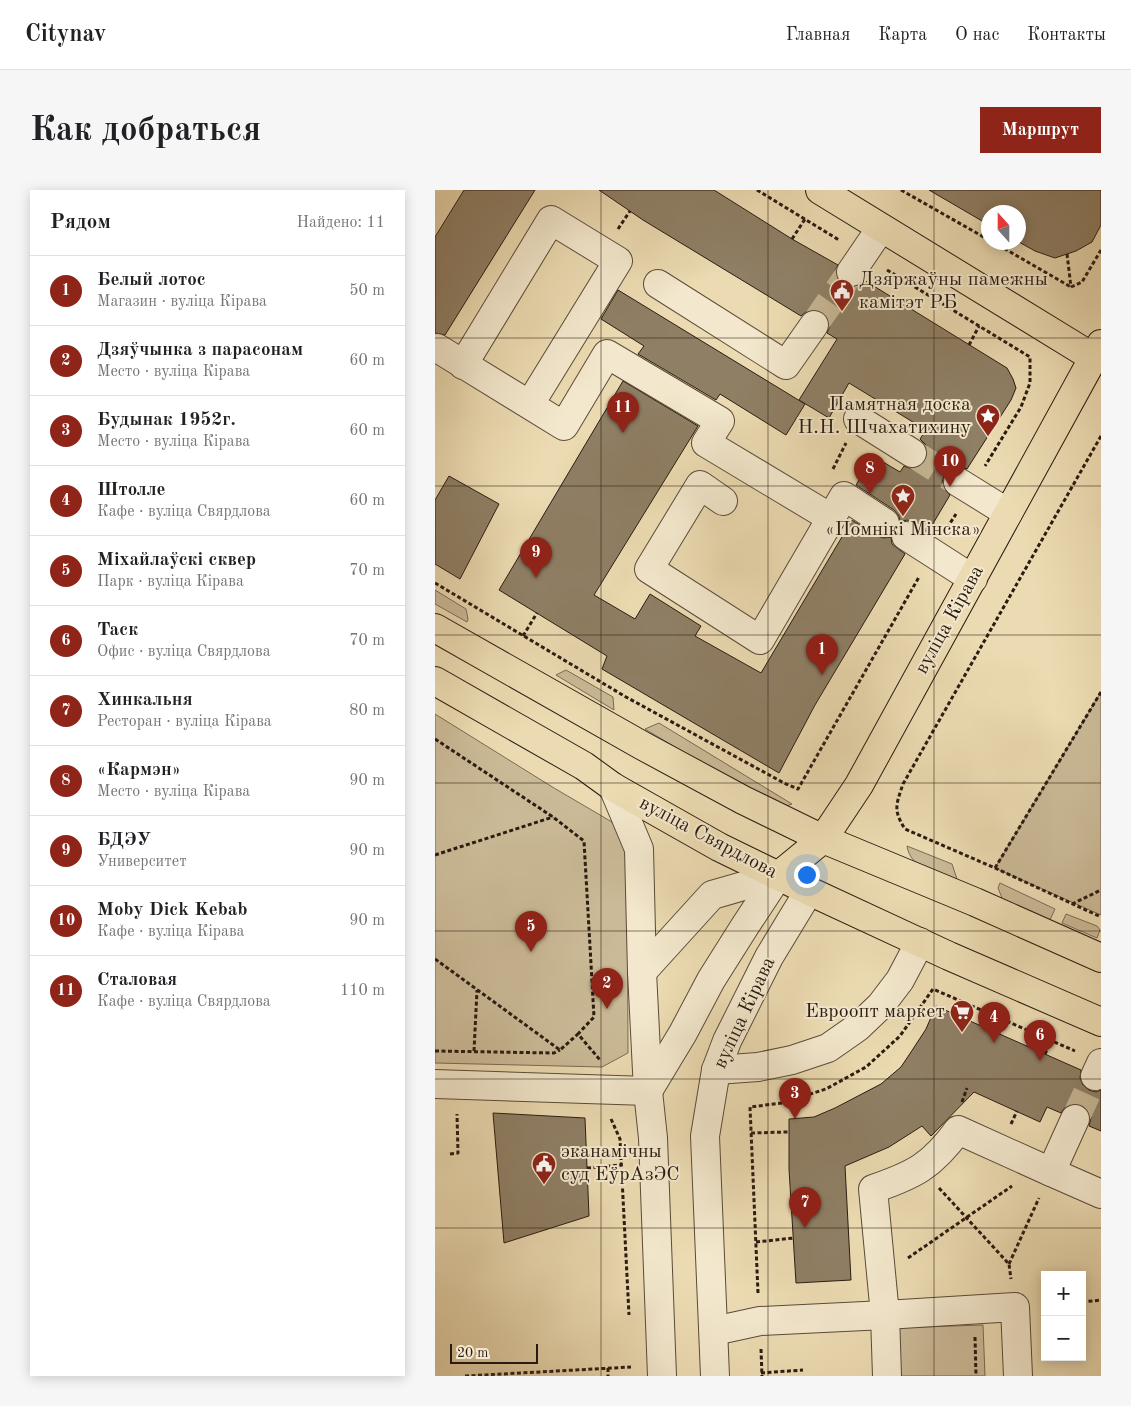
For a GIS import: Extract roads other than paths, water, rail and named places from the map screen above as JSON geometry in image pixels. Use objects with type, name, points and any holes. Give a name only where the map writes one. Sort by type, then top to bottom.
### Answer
[{"type":"main road","points":[[829,192],[881,228],[1099,360]]},
{"type":"main road","name":"вуліца Кірава","points":[[809,891],[823,840],[859,785],[1008,513],[1099,360]]},
{"type":"main road","points":[[435,628],[643,746],[743,800],[823,840],[975,902],[1101,958]]},
{"type":"main road","name":"вуліца Свярдлова","points":[[435,681],[584,766],[613,787],[719,847],[949,956],[1101,1022]]},
{"type":"main road","name":"вуліца Кірава","points":[[778,876],[823,840]]},
{"type":"street","points":[[463,365],[551,220],[618,261],[530,404]]},
{"type":"street","points":[[857,264],[881,228]]},
{"type":"street","points":[[658,284],[786,365],[814,325]]},
{"type":"street","points":[[437,348],[564,426],[607,354],[720,421],[706,443],[822,513]]},
{"type":"street","points":[[859,419],[912,453]]},
{"type":"street","points":[[958,482],[1008,513]]},
{"type":"street","points":[[723,501],[699,485],[649,569],[760,640],[822,513],[843,496],[973,579]]},
{"type":"street","points":[[613,787],[639,849],[642,972],[648,1091],[653,1138],[662,1376]]},
{"type":"street","name":"вуліца Кірава","points":[[642,972],[712,895],[778,876]]},
{"type":"street","name":"вуліца Кірава","points":[[648,1091],[683,1033],[711,980],[778,876]]},
{"type":"street","name":"вуліца Кірава","points":[[715,1376],[705,1136],[716,1070],[727,1040],[769,957],[809,891]]},
{"type":"street","points":[[716,1070],[758,1067],[792,1060],[828,1048],[858,1027],[881,1005],[900,980],[920,942]]},
{"type":"street","points":[[435,1084],[648,1091]]},
{"type":"street","points":[[1045,1170],[1075,1119]]},
{"type":"street","points":[[887,1376],[882,1275],[873,1190],[902,1179],[921,1169],[944,1149],[958,1130],[1101,1194]]},
{"type":"street","points":[[713,1331],[760,1321],[1015,1307],[1018,1376]]},
{"type":"tunnel","points":[[814,325],[851,272]]},
{"type":"tunnel","points":[[912,453],[958,482]]},
{"type":"tunnel","points":[[1075,1119],[1095,1076]]},
{"type":"place","name":"Дзяржаўны памежны камітэт РБ","points":[[842,312]]},
{"type":"place","name":"Сталовая","points":[[623,433]]},
{"type":"place","name":"Памятная доска Н.Н. Шчахатихину","points":[[988,437]]},
{"type":"place","name":"Moby Dick Kebab","points":[[950,487]]},
{"type":"place","name":"«Кармэн»","points":[[870,494]]},
{"type":"place","name":"«Помнікі Мінска»","points":[[903,517]]},
{"type":"place","name":"БДЭУ","points":[[536,578]]},
{"type":"place","name":"Белый лотос","points":[[822,675]]},
{"type":"place","name":"Міхайлаўскі сквер","points":[[531,952]]},
{"type":"place","name":"Дзяўчынка з парасонам","points":[[607,1009]]},
{"type":"place","name":"Евроопт маркет","points":[[962,1033]]},
{"type":"place","name":"Штолле","points":[[994,1043]]},
{"type":"place","name":"Таск","points":[[1040,1061]]},
{"type":"place","name":"Будынак 1952г.","points":[[795,1119]]},
{"type":"place","name":"эканамічны суд ЕўрАзЭС","points":[[544,1185]]},
{"type":"place","name":"Хинкальня","points":[[805,1228]]}]
